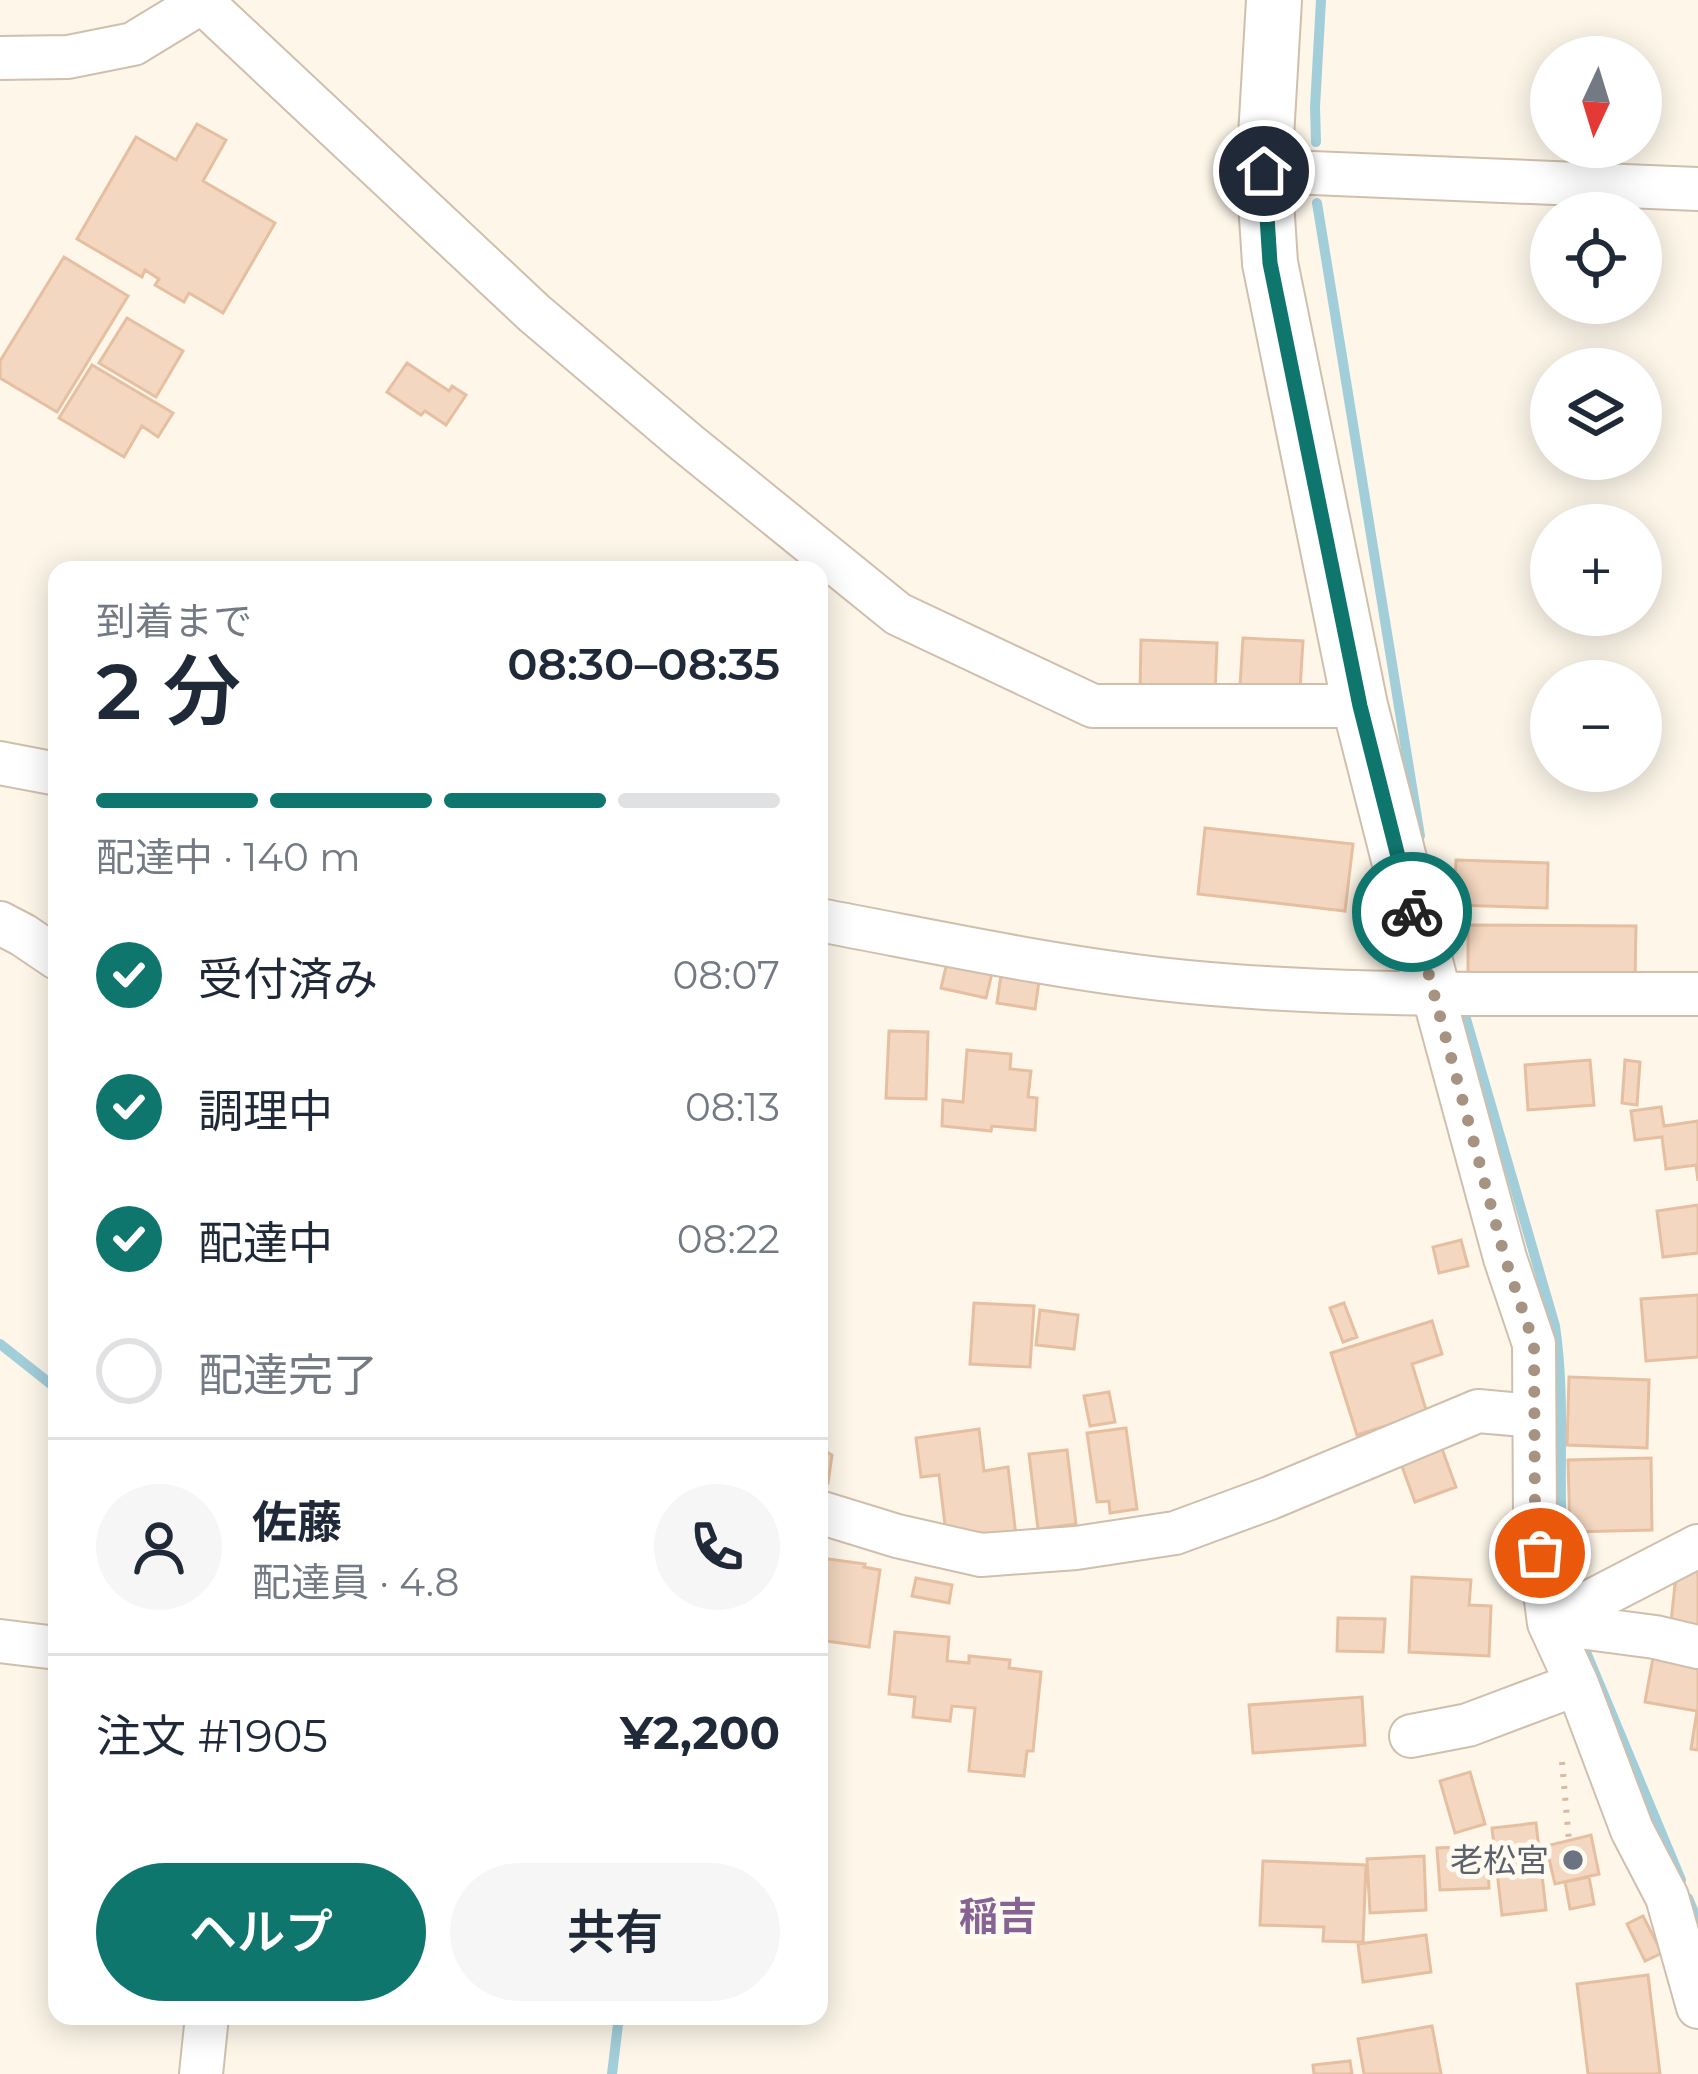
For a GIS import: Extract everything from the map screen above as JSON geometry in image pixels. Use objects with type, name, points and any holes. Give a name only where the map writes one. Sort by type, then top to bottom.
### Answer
[{"type":"street","points":[[1274,0],[1264,171],[1270,263],[1360,706],[1505,1258],[1534,1344],[1535,1518],[1549,1623],[1632,1830],[1667,1897],[1698,2007]]},
{"type":"street","points":[[0,58],[68,57],[133,44],[201,1],[534,313],[898,614],[1093,706],[1360,706]]},
{"type":"street","points":[[1264,171],[1698,189]]},
{"type":"street","points":[[0,763],[48,772]]},
{"type":"street","points":[[828,922],[1050,963],[1286,990],[1698,994]]},
{"type":"street","points":[[0,923],[48,952]]},
{"type":"street","points":[[828,1515],[981,1555],[1076,1548],[1175,1533],[1478,1412],[1534,1416]]},
{"type":"street","points":[[1549,1623],[1698,1546]]},
{"type":"street","points":[[1549,1623],[1698,1647]]},
{"type":"street","points":[[0,1641],[48,1647]]},
{"type":"street","points":[[1411,1736],[1468,1725],[1577,1684]]},
{"type":"street","points":[[201,2074],[206,2025]]},
{"type":"building","points":[[197,124],[226,140],[203,181],[275,223],[223,313],[189,293],[184,302],[155,285],[159,279],[145,270],[142,277],[77,239],[136,137],[176,160]]},
{"type":"building","points":[[64,257],[128,296],[57,412],[0,378],[0,361]]},
{"type":"building","points":[[127,318],[183,351],[156,397],[99,363]]},
{"type":"building","points":[[407,363],[449,391],[452,386],[466,395],[446,425],[387,392]]},
{"type":"building","points":[[92,365],[173,413],[158,437],[142,426],[124,457],[59,418]]},
{"type":"building","points":[[1243,638],[1303,641],[1300,689],[1240,686]]},
{"type":"building","points":[[1141,640],[1217,643],[1215,695],[1140,693]]},
{"type":"building","points":[[1205,828],[1353,844],[1345,911],[1198,894]]},
{"type":"building","points":[[1456,860],[1548,863],[1547,908],[1454,905]]},
{"type":"building","points":[[1468,925],[1636,926],[1635,981],[1468,980]]},
{"type":"building","points":[[948,958],[993,969],[986,998],[941,988]]},
{"type":"building","points":[[1001,975],[1039,981],[1035,1009],[997,1003]]},
{"type":"building","points":[[889,1031],[928,1032],[926,1099],[886,1098]]},
{"type":"building","points":[[967,1050],[1011,1054],[1010,1069],[1031,1071],[1028,1097],[1037,1098],[1035,1130],[942,1126],[943,1100],[963,1102]]},
{"type":"building","points":[[1590,1060],[1594,1105],[1528,1110],[1525,1065]]},
{"type":"building","points":[[1625,1060],[1640,1062],[1637,1105],[1622,1103]]},
{"type":"building","points":[[1661,1107],[1664,1126],[1698,1121],[1698,1181],[1696,1165],[1666,1169],[1662,1137],[1635,1140],[1631,1111]]},
{"type":"building","points":[[1698,1205],[1698,1253],[1663,1257],[1657,1211]]},
{"type":"building","points":[[1461,1240],[1468,1266],[1439,1273],[1433,1247]]},
{"type":"building","points":[[1698,1295],[1698,1357],[1646,1361],[1641,1299]]},
{"type":"building","points":[[974,1303],[1034,1306],[1030,1367],[970,1364]]},
{"type":"building","points":[[1344,1303],[1357,1337],[1343,1342],[1330,1308]]},
{"type":"building","points":[[1040,1310],[1078,1315],[1074,1349],[1036,1345]]},
{"type":"building","points":[[1432,1321],[1442,1354],[1412,1364],[1427,1413],[1357,1435],[1331,1353]]},
{"type":"building","points":[[1569,1377],[1649,1380],[1647,1448],[1567,1445]]},
{"type":"building","points":[[1109,1392],[1115,1422],[1090,1426],[1084,1396]]},
{"type":"building","points":[[1126,1428],[1137,1509],[1110,1513],[1109,1501],[1097,1502],[1087,1433]]},
{"type":"building","points":[[979,1429],[984,1471],[1008,1467],[1016,1536],[946,1533],[939,1475],[921,1477],[916,1438]]},
{"type":"building","points":[[1438,1438],[1456,1487],[1415,1502],[1397,1453]]},
{"type":"building","points":[[1067,1450],[1076,1524],[1038,1529],[1029,1454]]},
{"type":"building","points":[[1651,1458],[1652,1530],[1570,1532],[1568,1460]]},
{"type":"building","points":[[1678,1556],[1698,1558],[1698,1635],[1670,1632]]},
{"type":"building","points":[[828,1559],[880,1570],[869,1647],[828,1641]]},
{"type":"building","points":[[1412,1577],[1471,1580],[1469,1605],[1491,1606],[1489,1656],[1409,1652]]},
{"type":"building","points":[[916,1578],[952,1585],[949,1603],[912,1596]]},
{"type":"building","points":[[1338,1618],[1385,1619],[1383,1652],[1337,1651]]},
{"type":"building","points":[[895,1632],[949,1637],[947,1661],[969,1663],[969,1656],[1010,1660],[1009,1668],[1041,1672],[1033,1751],[1027,1751],[1024,1776],[969,1771],[975,1708],[952,1706],[950,1721],[913,1717],[915,1697],[889,1694]]},
{"type":"building","points":[[1655,1647],[1698,1654],[1698,1750],[1691,1749],[1697,1711],[1645,1702]]},
{"type":"building","points":[[1362,1697],[1365,1745],[1253,1753],[1249,1705]]},
{"type":"building","points":[[1470,1772],[1485,1824],[1455,1833],[1440,1781]]},
{"type":"building","points":[[1536,1823],[1546,1910],[1502,1915],[1492,1828]]},
{"type":"building","name":"老松宮","points":[[1591,1835],[1599,1874],[1555,1884],[1546,1846]]},
{"type":"building","points":[[1487,1846],[1489,1888],[1440,1890],[1437,1848]]},
{"type":"building","points":[[1424,1856],[1426,1910],[1370,1913],[1367,1859]]},
{"type":"building","points":[[1263,1861],[1366,1865],[1363,1942],[1323,1941],[1324,1927],[1260,1925]]},
{"type":"building","points":[[1589,1877],[1594,1904],[1570,1909],[1565,1882]]},
{"type":"building","points":[[1643,1916],[1662,1953],[1645,1961],[1627,1924]]},
{"type":"building","points":[[1426,1935],[1431,1972],[1363,1982],[1358,1944]]},
{"type":"building","points":[[1648,1975],[1660,2074],[1588,2074],[1577,1984]]},
{"type":"building","points":[[1432,2026],[1441,2074],[1364,2074],[1358,2039]]},
{"type":"building","points":[[1350,2061],[1352,2074],[1314,2074],[1313,2065]]},
{"type":"waterway","points":[[1316,142],[1321,0]]},
{"type":"waterway","points":[[1317,203],[1420,836]]},
{"type":"waterway","points":[[1462,1005],[1555,1326],[1564,1570]]},
{"type":"waterway","points":[[0,1344],[48,1382]]},
{"type":"waterway","points":[[1586,1652],[1681,1880]]},
{"type":"waterway","points":[[1688,1898],[1698,1922]]},
{"type":"waterway","points":[[612,2074],[618,2025]]},
{"type":"way so far","points":[[1412,912],[1505,1258],[1534,1344],[1535,1518],[1540,1553]]},
{"type":"place","name":"老松宮","points":[[1573,1860]]},
{"type":"district","name":"稲吉","points":[[998,1916]]},
{"type":"route","points":[[1264,171],[1270,263],[1360,706],[1412,912]]}]
